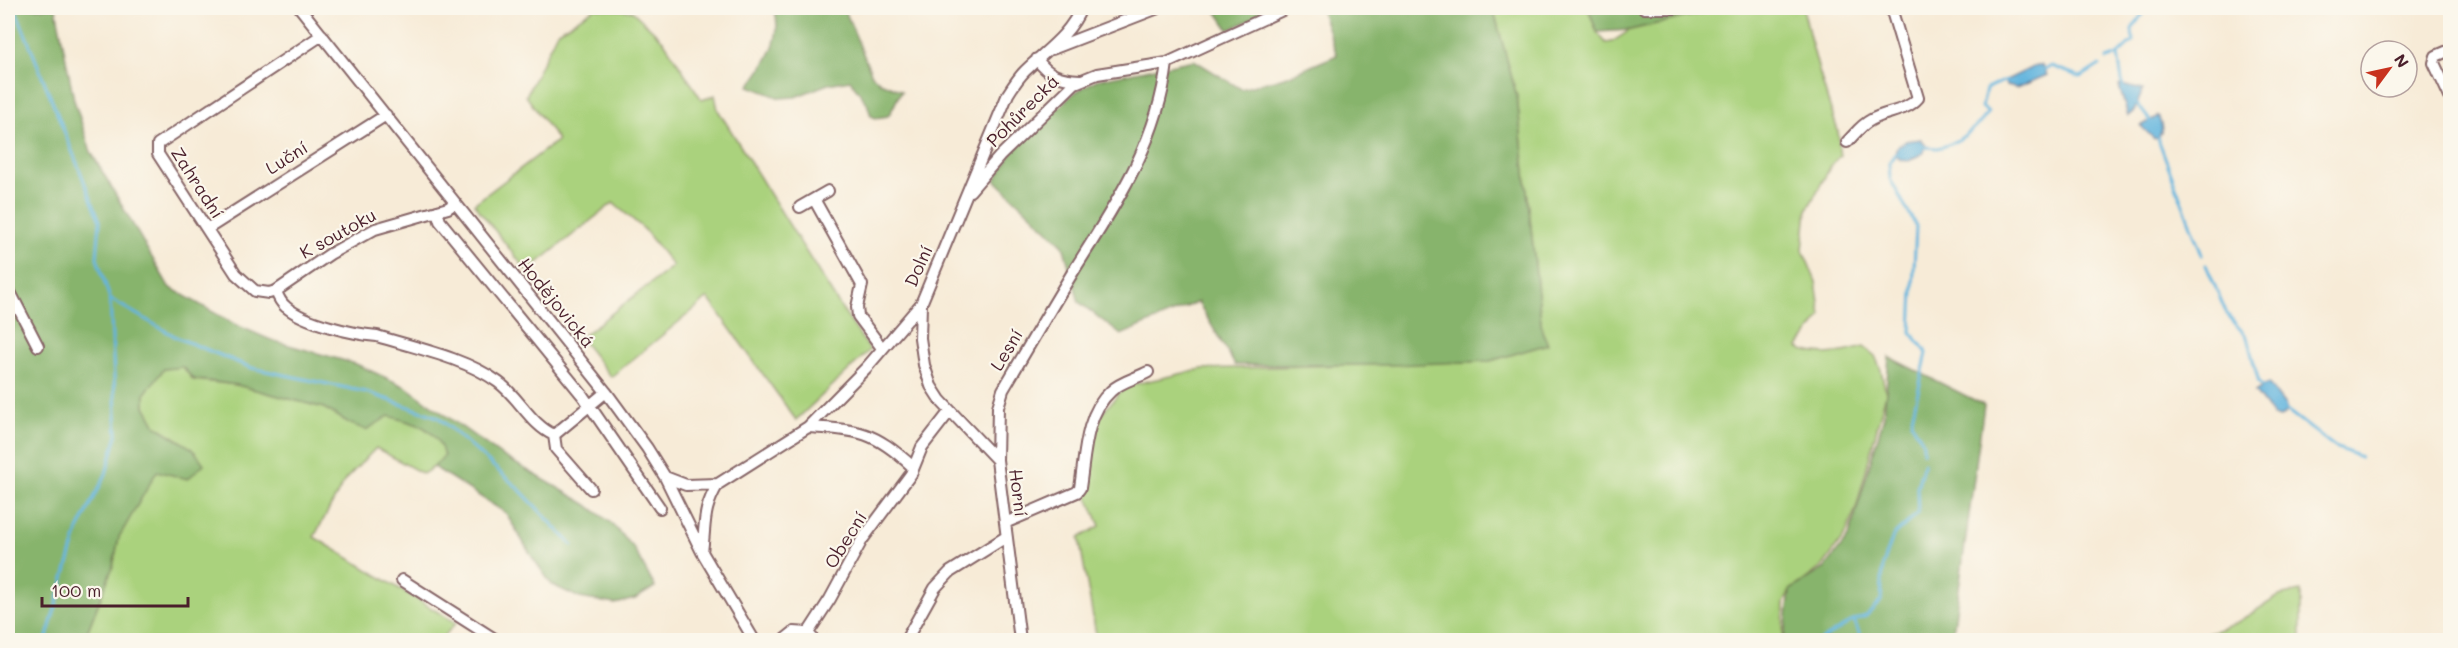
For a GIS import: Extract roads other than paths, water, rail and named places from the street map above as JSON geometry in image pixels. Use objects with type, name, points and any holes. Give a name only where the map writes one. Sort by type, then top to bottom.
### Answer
[{"type":"street","name":"Hodějovická","points":[[300,8],[606,392],[647,448],[665,477],[702,552],[754,640]]},
{"type":"street","name":"Dolní","points":[[718,484],[808,427],[867,367],[921,304],[1008,94],[1022,73],[1049,50],[1077,17],[1081,8]]},
{"type":"street","points":[[1049,50],[1158,8]]},
{"type":"street","name":"Pohůrecká","points":[[964,198],[1021,135],[1061,95],[1081,80],[1097,75],[1167,63],[1287,8]]},
{"type":"street","points":[[1644,8],[1676,8]]},
{"type":"street","points":[[1847,142],[1863,125],[1912,105],[1918,98],[1891,8]]},
{"type":"street","name":"Zahradní","points":[[276,291],[261,294],[249,288],[230,267],[158,154],[158,144],[322,34]]},
{"type":"street","points":[[2451,50],[2436,56],[2434,63],[2451,97]]},
{"type":"street","points":[[1037,59],[1051,75],[1063,79],[1081,80]]},
{"type":"street","name":"Lesní","points":[[997,460],[998,407],[1003,390],[1113,211],[1147,142],[1164,90],[1167,63]]},
{"type":"street","name":"Luční","points":[[207,229],[386,115]]},
{"type":"street","points":[[800,207],[828,191]]},
{"type":"street","points":[[814,199],[862,285],[857,308],[858,316],[882,348]]},
{"type":"street","name":"K soutoku","points":[[276,291],[330,254],[375,229],[448,208],[455,203]]},
{"type":"street","points":[[437,211],[440,221],[537,340],[657,494],[660,508]]},
{"type":"street","points":[[8,288],[38,346]]},
{"type":"street","points":[[276,291],[286,307],[327,326],[362,335],[378,336],[485,373],[507,389],[541,426],[554,435],[556,449],[591,489]]},
{"type":"street","name":"Horní","points":[[921,304],[920,338],[924,365],[931,386],[950,411],[997,460],[1020,640]]},
{"type":"street","points":[[537,340],[546,338],[556,330]]},
{"type":"street","points":[[1005,523],[1077,492],[1080,488],[1087,440],[1097,407],[1112,390],[1149,372]]},
{"type":"street","points":[[554,435],[606,392]]},
{"type":"street","name":"Obecní","points":[[811,637],[862,540],[905,483],[921,447],[950,411]]},
{"type":"street","points":[[808,427],[867,434],[881,440],[913,467]]},
{"type":"street","points":[[665,477],[686,485],[718,484]]},
{"type":"street","points":[[702,552],[704,518],[708,501],[718,484]]},
{"type":"street","points":[[906,640],[935,588],[950,572],[1006,537]]},
{"type":"street","points":[[402,580],[496,640]]},
{"type":"street","points":[[784,640],[794,632],[811,637]]},
{"type":"water","points":[[2037,65],[2042,65],[2047,75],[2016,88],[2007,86],[2004,81]]},
{"type":"water","points":[[2119,86],[2143,90],[2134,111],[2128,116]]},
{"type":"water","points":[[2158,116],[2161,132],[2154,139],[2141,126]]},
{"type":"water","points":[[1921,139],[1926,146],[1923,153],[1909,161],[1901,160],[1895,154],[1897,147],[1906,141]]},
{"type":"water","points":[[2268,383],[2286,406],[2287,411],[2280,418],[2273,416],[2255,392]]},
{"type":"waterway","points":[[15,8],[100,221],[97,258],[110,299],[117,435],[106,474],[78,530],[46,640]]},
{"type":"waterway","points":[[2107,59],[2118,55],[2133,41],[2132,29],[2143,13],[2142,8]]},
{"type":"waterway","points":[[2118,55],[2123,87]]},
{"type":"waterway","points":[[2042,70],[2051,66],[2081,77],[2100,65]]},
{"type":"waterway","points":[[1923,147],[1944,146],[1959,140],[1972,130],[1988,113],[1982,107],[1986,89],[2006,80]]},
{"type":"waterway","points":[[2135,101],[2151,122]]},
{"type":"waterway","points":[[2157,136],[2202,255]]},
{"type":"waterway","points":[[1899,153],[1895,154],[1889,163],[1890,179],[1916,226],[1911,332],[1927,353],[1911,422],[1923,442],[1923,452]]},
{"type":"waterway","points":[[2206,265],[2227,314],[2247,337],[2259,383],[2264,388]]},
{"type":"waterway","points":[[110,299],[178,338],[252,368],[366,392],[438,417],[520,490],[572,545]]},
{"type":"waterway","points":[[2284,408],[2335,447],[2360,457]]},
{"type":"waterway","points":[[1821,640],[1854,620],[1866,616],[1881,601],[1883,565],[1893,536],[1918,513],[1917,487],[1924,463]]},
{"type":"waterway","points":[[1854,620],[1862,640]]}]
